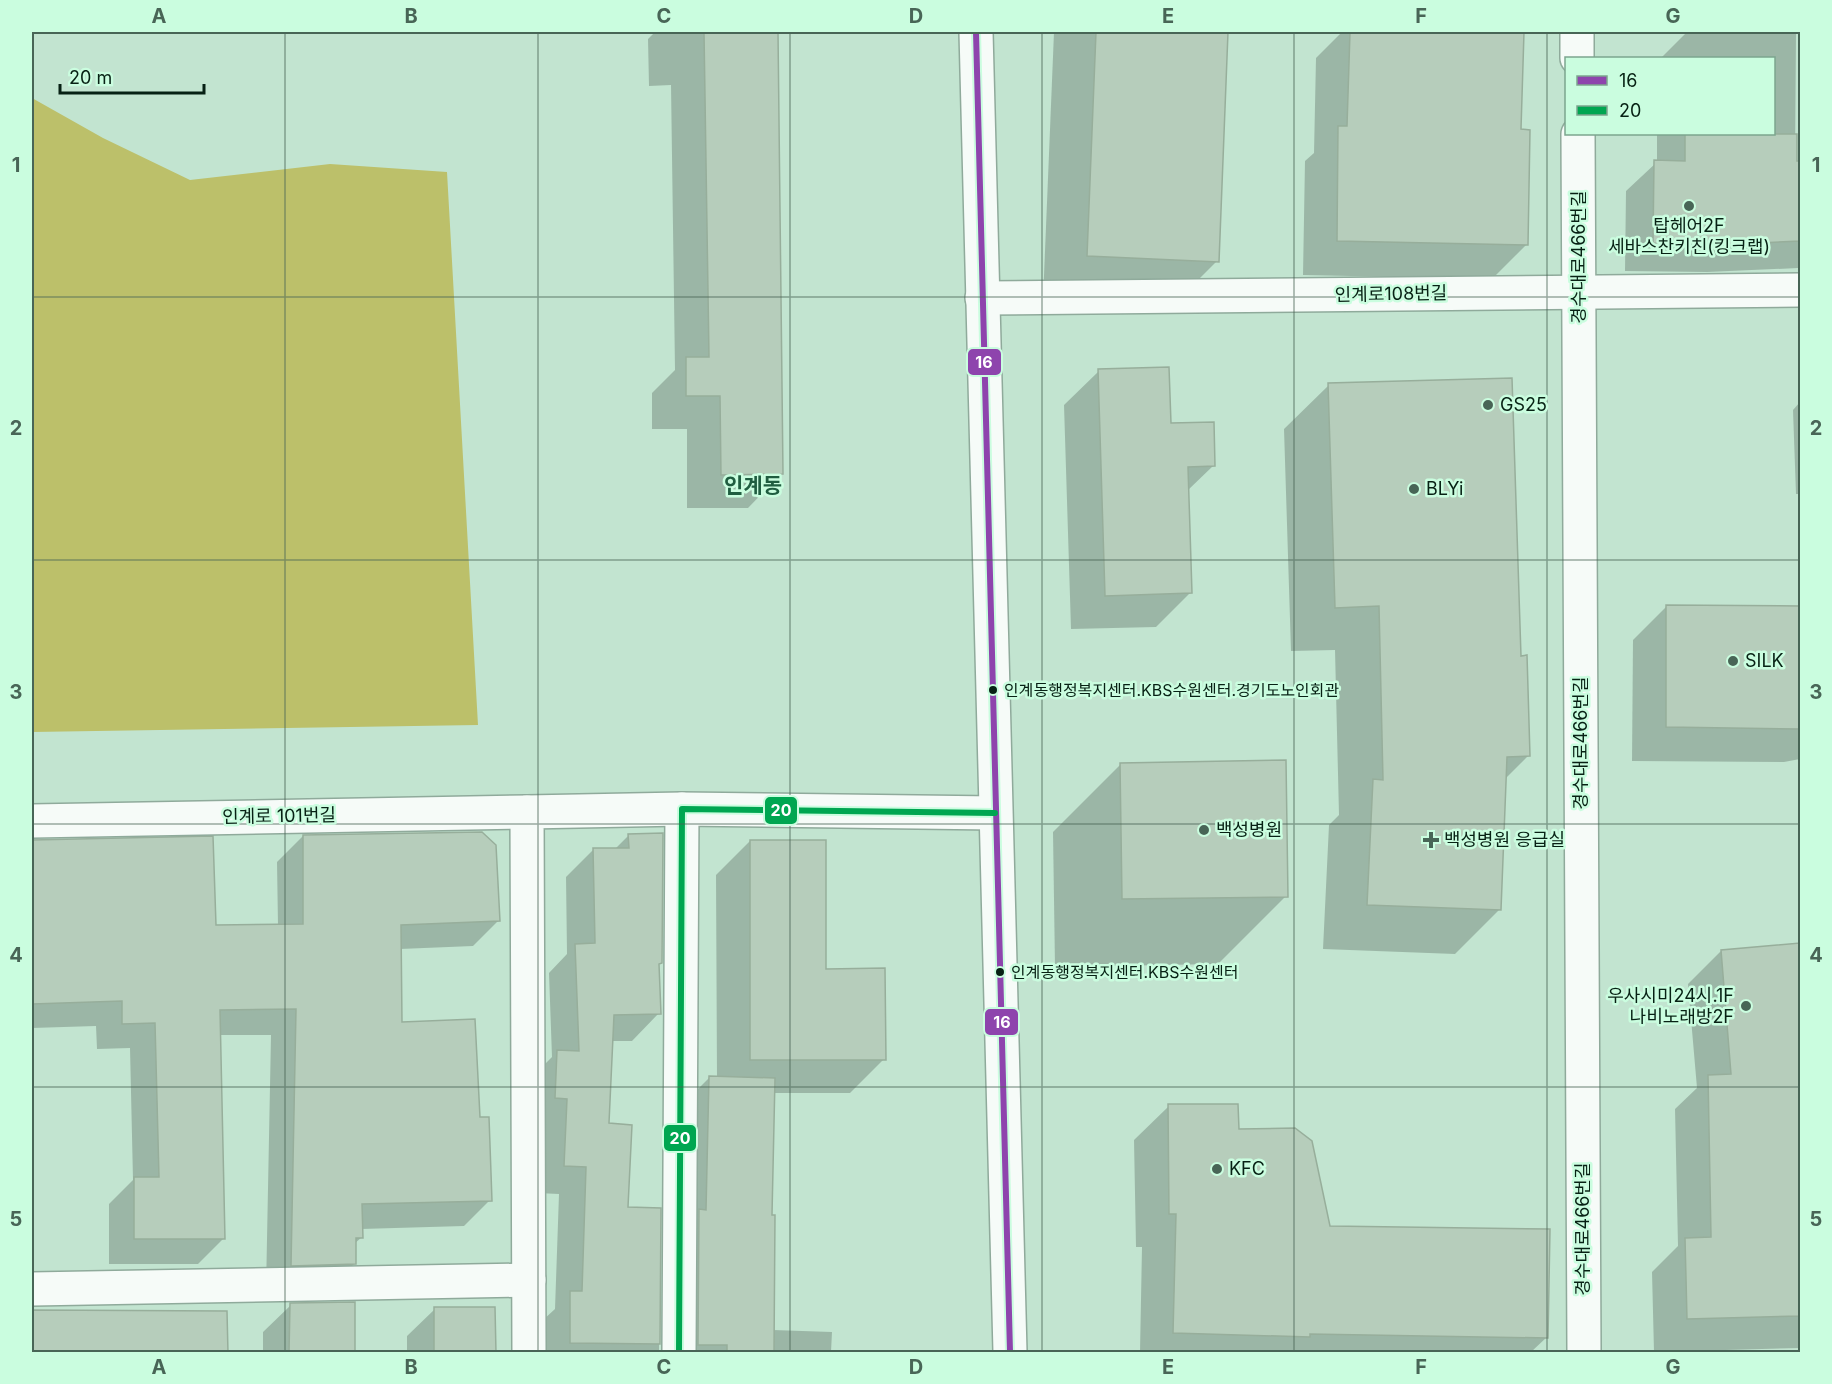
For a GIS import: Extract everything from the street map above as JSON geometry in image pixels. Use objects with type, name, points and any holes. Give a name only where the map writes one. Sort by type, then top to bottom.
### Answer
[{"type":"street","points":[[976,32],[1010,1353]]},
{"type":"street","points":[[1577,32],[1578,57]]},
{"type":"street","name":"경수대로466번길","points":[[1578,135],[1584,1353]]},
{"type":"street","name":"인계로108번길","points":[[982,298],[1800,290]]},
{"type":"street","points":[[679,1353],[682,809],[995,813]]},
{"type":"street","name":"인계로 101번길","points":[[32,821],[682,809]]},
{"type":"street","points":[[527,812],[530,1353]]},
{"type":"street","points":[[32,1290],[529,1280]]},
{"type":"green space","points":[[32,98],[103,138],[190,180],[330,164],[447,172],[478,725],[32,732]]},
{"type":"building","points":[[704,32],[778,32],[783,474],[721,475],[720,396],[686,396],[686,357],[709,357]]},
{"type":"building","points":[[1096,32],[1228,32],[1219,262],[1087,256]]},
{"type":"building","points":[[1350,32],[1524,32],[1521,129],[1530,130],[1528,245],[1337,241],[1338,126],[1347,126]]},
{"type":"building","points":[[1797,134],[1797,161],[1800,161],[1800,241],[1736,244],[1653,243],[1654,160],[1685,161],[1685,135]]},
{"type":"building","points":[[1169,367],[1171,423],[1214,422],[1215,466],[1188,467],[1192,593],[1105,596],[1098,369]]},
{"type":"building","points":[[1512,378],[1521,656],[1527,655],[1530,756],[1507,757],[1501,910],[1367,905],[1373,779],[1383,780],[1379,606],[1335,608],[1328,383]]},
{"type":"building","points":[[1666,605],[1800,606],[1800,729],[1666,727]]},
{"type":"building","name":"백성병원","points":[[1286,760],[1288,897],[1122,899],[1120,763]]},
{"type":"building","points":[[482,832],[496,845],[500,921],[401,925],[402,1022],[475,1019],[480,1117],[489,1117],[492,1201],[362,1204],[363,1238],[356,1238],[356,1264],[291,1266],[296,1009],[220,1010],[225,1239],[134,1239],[134,1177],[159,1177],[155,1023],[122,1024],[122,1001],[32,1004],[32,840],[213,836],[216,925],[303,924],[303,835]]},
{"type":"building","points":[[663,833],[662,963],[659,964],[661,1014],[614,1015],[609,1123],[632,1125],[628,1207],[661,1208],[660,1344],[570,1343],[570,1291],[582,1291],[586,1167],[564,1166],[567,1099],[555,1098],[557,1050],[579,1051],[575,944],[595,943],[593,848],[629,848],[628,834]]},
{"type":"building","points":[[750,840],[826,840],[826,969],[885,968],[886,1060],[750,1060]]},
{"type":"building","points":[[1800,943],[1800,1316],[1687,1319],[1685,1238],[1711,1237],[1708,1075],[1731,1074],[1721,950]]},
{"type":"building","points":[[709,1076],[775,1078],[772,1215],[775,1215],[774,1353],[727,1353],[727,1345],[698,1345],[699,1209],[706,1210]]},
{"type":"building","points":[[1168,1104],[1238,1104],[1239,1129],[1295,1128],[1312,1141],[1330,1226],[1550,1229],[1548,1338],[1310,1334],[1310,1337],[1173,1333],[1176,1214],[1169,1214]]},
{"type":"building","points":[[355,1302],[355,1353],[289,1353],[290,1303]]},
{"type":"building","points":[[434,1307],[495,1307],[496,1353],[434,1353]]},
{"type":"building","points":[[33,1310],[227,1311],[228,1353],[33,1353]]},
{"type":"transit line","name":"16","points":[[976,32],[1010,1352]]},
{"type":"transit line","name":"20","points":[[679,1352],[682,809],[995,813]]},
{"type":"place","name":"탑헤어2F 세바스찬키친(킹크랩)","points":[[1689,206]]},
{"type":"place","name":"GS25","points":[[1488,405]]},
{"type":"place","name":"BLYi","points":[[1414,489]]},
{"type":"place","name":"SILK","points":[[1733,661]]},
{"type":"place","name":"인계동행정복지센터.KBS수원센터.경기도노인회관","points":[[993,690]]},
{"type":"place","name":"백성병원","points":[[1204,830]]},
{"type":"place","name":"백성병원 응급실","points":[[1431,840]]},
{"type":"place","name":"인계동행정복지센터.KBS수원센터","points":[[1000,972]]},
{"type":"place","name":"우사시미24시.1F 나비노래방2F","points":[[1746,1006]]},
{"type":"place","name":"KFC","points":[[1217,1169]]},
{"type":"district","name":"인계동","points":[[753,486]]}]
